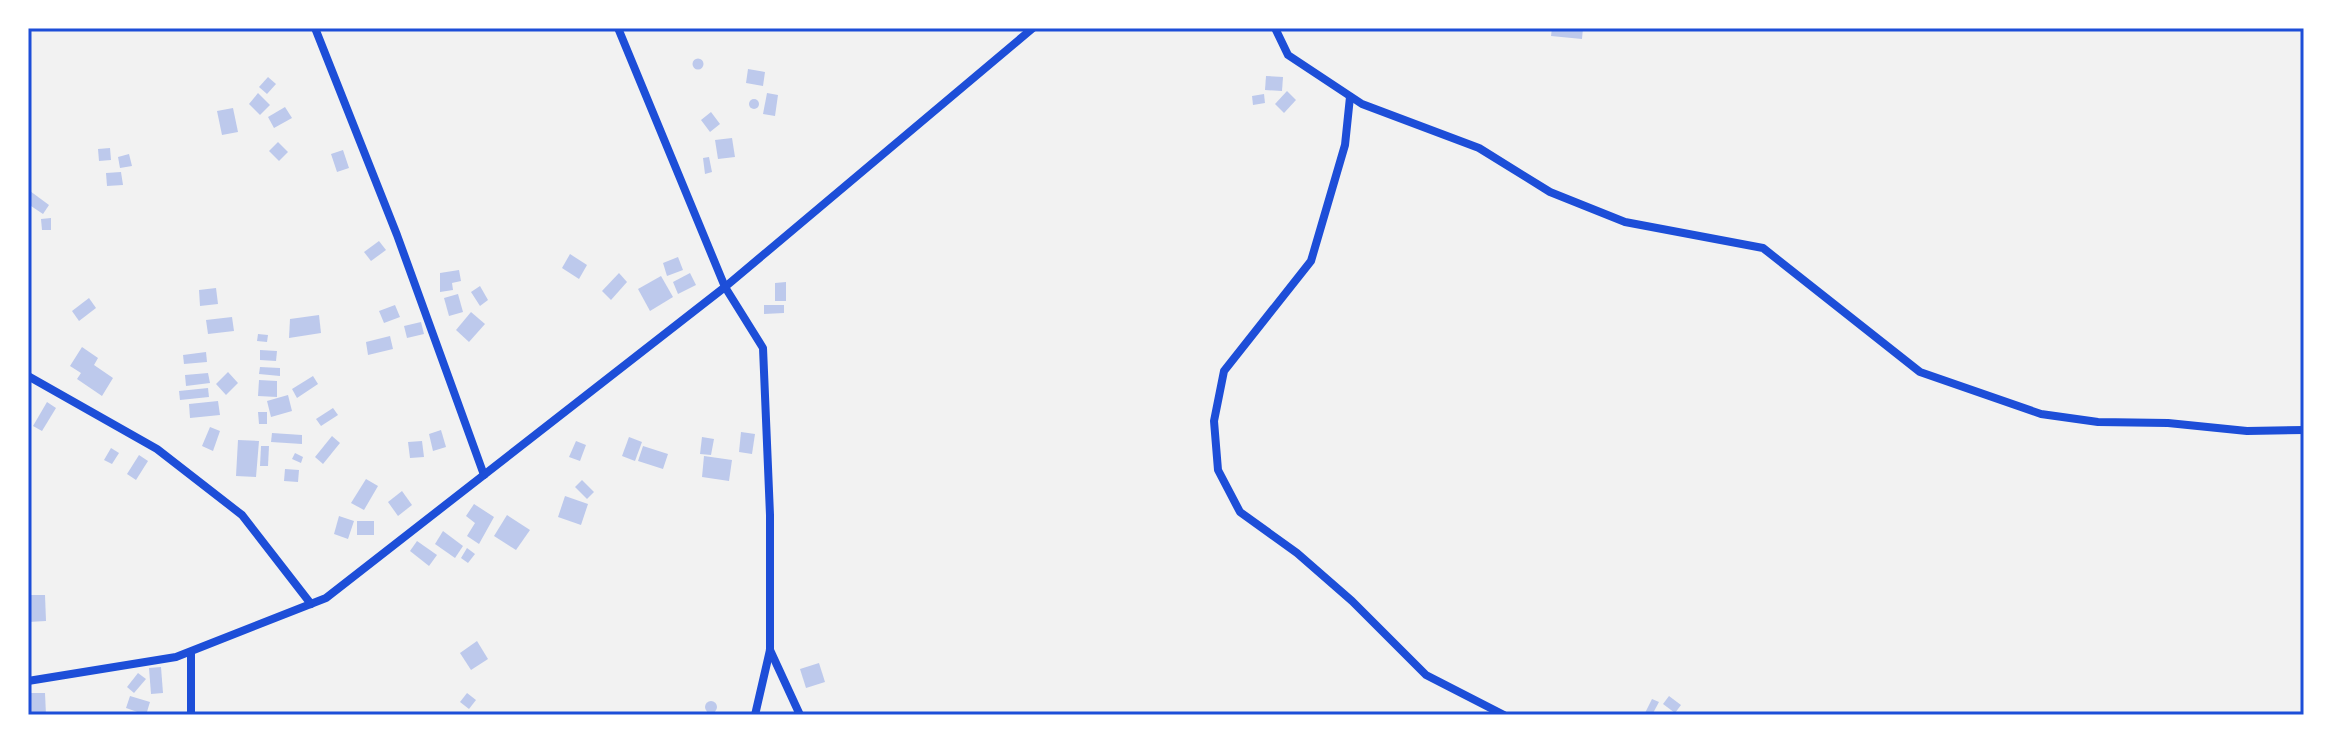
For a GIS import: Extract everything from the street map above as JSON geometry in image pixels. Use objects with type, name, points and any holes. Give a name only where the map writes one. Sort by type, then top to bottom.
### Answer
[{"type":"street","points":[[315,28],[397,235],[484,475]]},
{"type":"street","points":[[618,28],[725,287],[763,348],[770,515],[770,650],[755,715]]},
{"type":"street","points":[[28,681],[176,657],[326,598],[725,287],[1033,28]]},
{"type":"street","points":[[1275,28],[1288,55],[1350,97],[1479,148],[1550,192],[1625,222],[1763,248],[1920,372],[2041,414],[2098,422],[2168,423],[2247,431],[2304,430]]},
{"type":"street","points":[[1350,97],[1345,145],[1311,261],[1224,371],[1214,421],[1218,470],[1240,512],[1308,563],[1426,675],[1504,715]]},
{"type":"street","points":[[28,376],[157,449],[242,515],[311,604]]},
{"type":"street","points":[[770,650],[800,715]]},
{"type":"street","points":[[191,652],[191,715]]},
{"type":"building","points":[[1552,28],[1583,28],[1582,39],[1551,36]]},
{"type":"building","points":[[698,59],[703,64],[698,69],[693,64]]},
{"type":"building","points":[[748,69],[765,72],[763,86],[746,83]]},
{"type":"building","points":[[1266,76],[1283,77],[1282,91],[1265,90]]},
{"type":"building","points":[[268,77],[276,84],[267,94],[259,87]]},
{"type":"building","points":[[1287,91],[1296,100],[1284,113],[1275,104]]},
{"type":"building","points":[[258,93],[270,105],[260,115],[249,104]]},
{"type":"building","points":[[767,93],[778,95],[775,116],[763,114]]},
{"type":"building","points":[[1264,94],[1265,103],[1253,105],[1252,96]]},
{"type":"building","points":[[754,99],[759,104],[754,109],[749,104]]},
{"type":"building","points":[[285,107],[292,118],[274,128],[268,117]]},
{"type":"building","points":[[233,108],[238,132],[222,135],[217,111]]},
{"type":"building","points":[[711,112],[720,124],[710,132],[701,120]]},
{"type":"building","points":[[732,138],[735,157],[718,159],[715,140]]},
{"type":"building","points":[[278,142],[288,152],[279,161],[269,151]]},
{"type":"building","points":[[110,148],[111,160],[99,161],[98,149]]},
{"type":"building","points":[[343,150],[349,168],[337,172],[331,154]]},
{"type":"building","points":[[129,154],[132,166],[120,168],[118,157]]},
{"type":"building","points":[[709,157],[712,172],[705,174],[703,158]]},
{"type":"building","points":[[121,172],[123,185],[107,186],[106,173]]},
{"type":"building","points":[[30,191],[49,205],[43,214],[28,204]]},
{"type":"building","points":[[51,218],[51,230],[42,230],[41,219]]},
{"type":"building","points":[[379,241],[386,250],[371,261],[364,252]]},
{"type":"building","points":[[570,254],[587,265],[579,279],[562,268]]},
{"type":"building","points":[[678,257],[683,270],[667,276],[663,263]]},
{"type":"building","points":[[459,270],[461,281],[452,283],[453,290],[440,292],[440,273]]},
{"type":"building","points":[[619,273],[627,282],[611,300],[602,291]]},
{"type":"building","points":[[690,273],[696,285],[678,294],[673,282]]},
{"type":"building","points":[[661,276],[673,297],[650,311],[638,289]]},
{"type":"building","points":[[786,282],[786,301],[775,301],[775,283]]},
{"type":"building","points":[[480,286],[488,300],[480,306],[471,292]]},
{"type":"building","points":[[216,288],[218,304],[200,306],[199,290]]},
{"type":"building","points":[[458,294],[463,312],[449,316],[444,298]]},
{"type":"building","points":[[89,298],[96,308],[79,321],[72,311]]},
{"type":"building","points":[[395,305],[400,317],[384,323],[379,311]]},
{"type":"building","points":[[764,305],[784,305],[784,313],[764,314]]},
{"type":"building","points":[[471,312],[485,324],[469,342],[456,330]]},
{"type":"building","points":[[319,315],[321,333],[289,338],[290,319]]},
{"type":"building","points":[[232,317],[234,331],[208,334],[206,320]]},
{"type":"building","points":[[421,322],[424,334],[407,338],[404,326]]},
{"type":"building","points":[[258,334],[268,335],[267,342],[257,341]]},
{"type":"building","points":[[390,336],[393,349],[368,355],[366,342]]},
{"type":"building","points":[[82,347],[98,358],[94,365],[113,378],[102,396],[77,379],[81,373],[70,366]]},
{"type":"building","points":[[260,350],[277,351],[276,361],[260,360]]},
{"type":"building","points":[[206,352],[207,362],[184,364],[183,355]]},
{"type":"building","points":[[260,367],[280,368],[280,376],[259,374]]},
{"type":"building","points":[[228,372],[238,383],[226,395],[216,384]]},
{"type":"building","points":[[208,373],[210,383],[186,386],[185,375]]},
{"type":"building","points":[[313,376],[318,384],[297,398],[292,389]]},
{"type":"building","points":[[259,380],[277,381],[277,397],[258,396]]},
{"type":"building","points":[[208,388],[209,397],[180,400],[179,391]]},
{"type":"building","points":[[288,395],[292,411],[271,417],[267,401]]},
{"type":"building","points":[[218,401],[220,415],[190,418],[189,404]]},
{"type":"building","points":[[47,402],[56,408],[42,431],[33,426]]},
{"type":"building","points":[[333,408],[338,415],[321,426],[316,419]]},
{"type":"building","points":[[258,412],[267,412],[267,424],[259,424]]},
{"type":"building","points":[[210,427],[220,431],[213,451],[202,446]]},
{"type":"building","points":[[441,430],[446,447],[433,451],[429,434]]},
{"type":"building","points":[[741,432],[755,434],[752,454],[739,452]]},
{"type":"building","points":[[272,433],[302,435],[302,444],[271,442]]},
{"type":"building","points":[[332,436],[340,443],[323,464],[315,457]]},
{"type":"building","points":[[629,437],[642,442],[635,461],[622,456]]},
{"type":"building","points":[[702,437],[714,439],[711,455],[700,454]]},
{"type":"building","points":[[238,440],[259,441],[256,477],[236,476]]},
{"type":"building","points":[[422,441],[424,457],[410,458],[408,442]]},
{"type":"building","points":[[576,441],[586,445],[580,461],[569,457]]},
{"type":"building","points":[[261,446],[269,446],[268,466],[260,466]]},
{"type":"building","points":[[643,446],[668,454],[663,469],[638,461]]},
{"type":"building","points":[[111,448],[119,453],[112,464],[104,460]]},
{"type":"building","points":[[295,453],[303,457],[301,463],[292,459]]},
{"type":"building","points":[[139,455],[148,461],[136,480],[127,474]]},
{"type":"building","points":[[704,456],[732,460],[729,481],[702,477]]},
{"type":"building","points":[[285,469],[299,470],[298,482],[284,481]]},
{"type":"building","points":[[366,479],[378,486],[364,510],[351,503]]},
{"type":"building","points":[[582,480],[594,492],[587,499],[575,487]]},
{"type":"building","points":[[402,491],[412,505],[398,516],[388,502]]},
{"type":"building","points":[[565,496],[588,504],[581,525],[558,517]]},
{"type":"building","points":[[474,504],[494,517],[479,544],[467,536],[475,523],[466,516]]},
{"type":"building","points":[[507,515],[530,530],[516,550],[494,536]]},
{"type":"building","points":[[339,516],[354,521],[348,539],[334,534]]},
{"type":"building","points":[[357,521],[374,521],[374,535],[357,535]]},
{"type":"building","points":[[443,531],[463,546],[455,558],[435,544]]},
{"type":"building","points":[[417,541],[437,555],[429,566],[410,551]]},
{"type":"building","points":[[467,548],[475,554],[468,563],[461,558]]},
{"type":"building","points":[[28,595],[45,595],[46,621],[28,622]]},
{"type":"building","points":[[477,641],[488,659],[471,670],[460,653]]},
{"type":"building","points":[[819,663],[825,682],[806,688],[800,669]]},
{"type":"building","points":[[161,667],[163,693],[151,694],[149,668]]},
{"type":"building","points":[[138,673],[146,679],[134,693],[127,687]]},
{"type":"building","points":[[28,693],[45,693],[46,715],[28,715]]},
{"type":"building","points":[[467,693],[476,700],[469,709],[460,702]]},
{"type":"building","points":[[130,696],[150,702],[146,715],[126,708]]},
{"type":"building","points":[[1669,696],[1681,705],[1675,713],[1663,704]]},
{"type":"building","points":[[1652,699],[1659,702],[1649,715],[1645,713]]},
{"type":"building","points":[[711,701],[717,707],[711,713],[705,707]]}]
